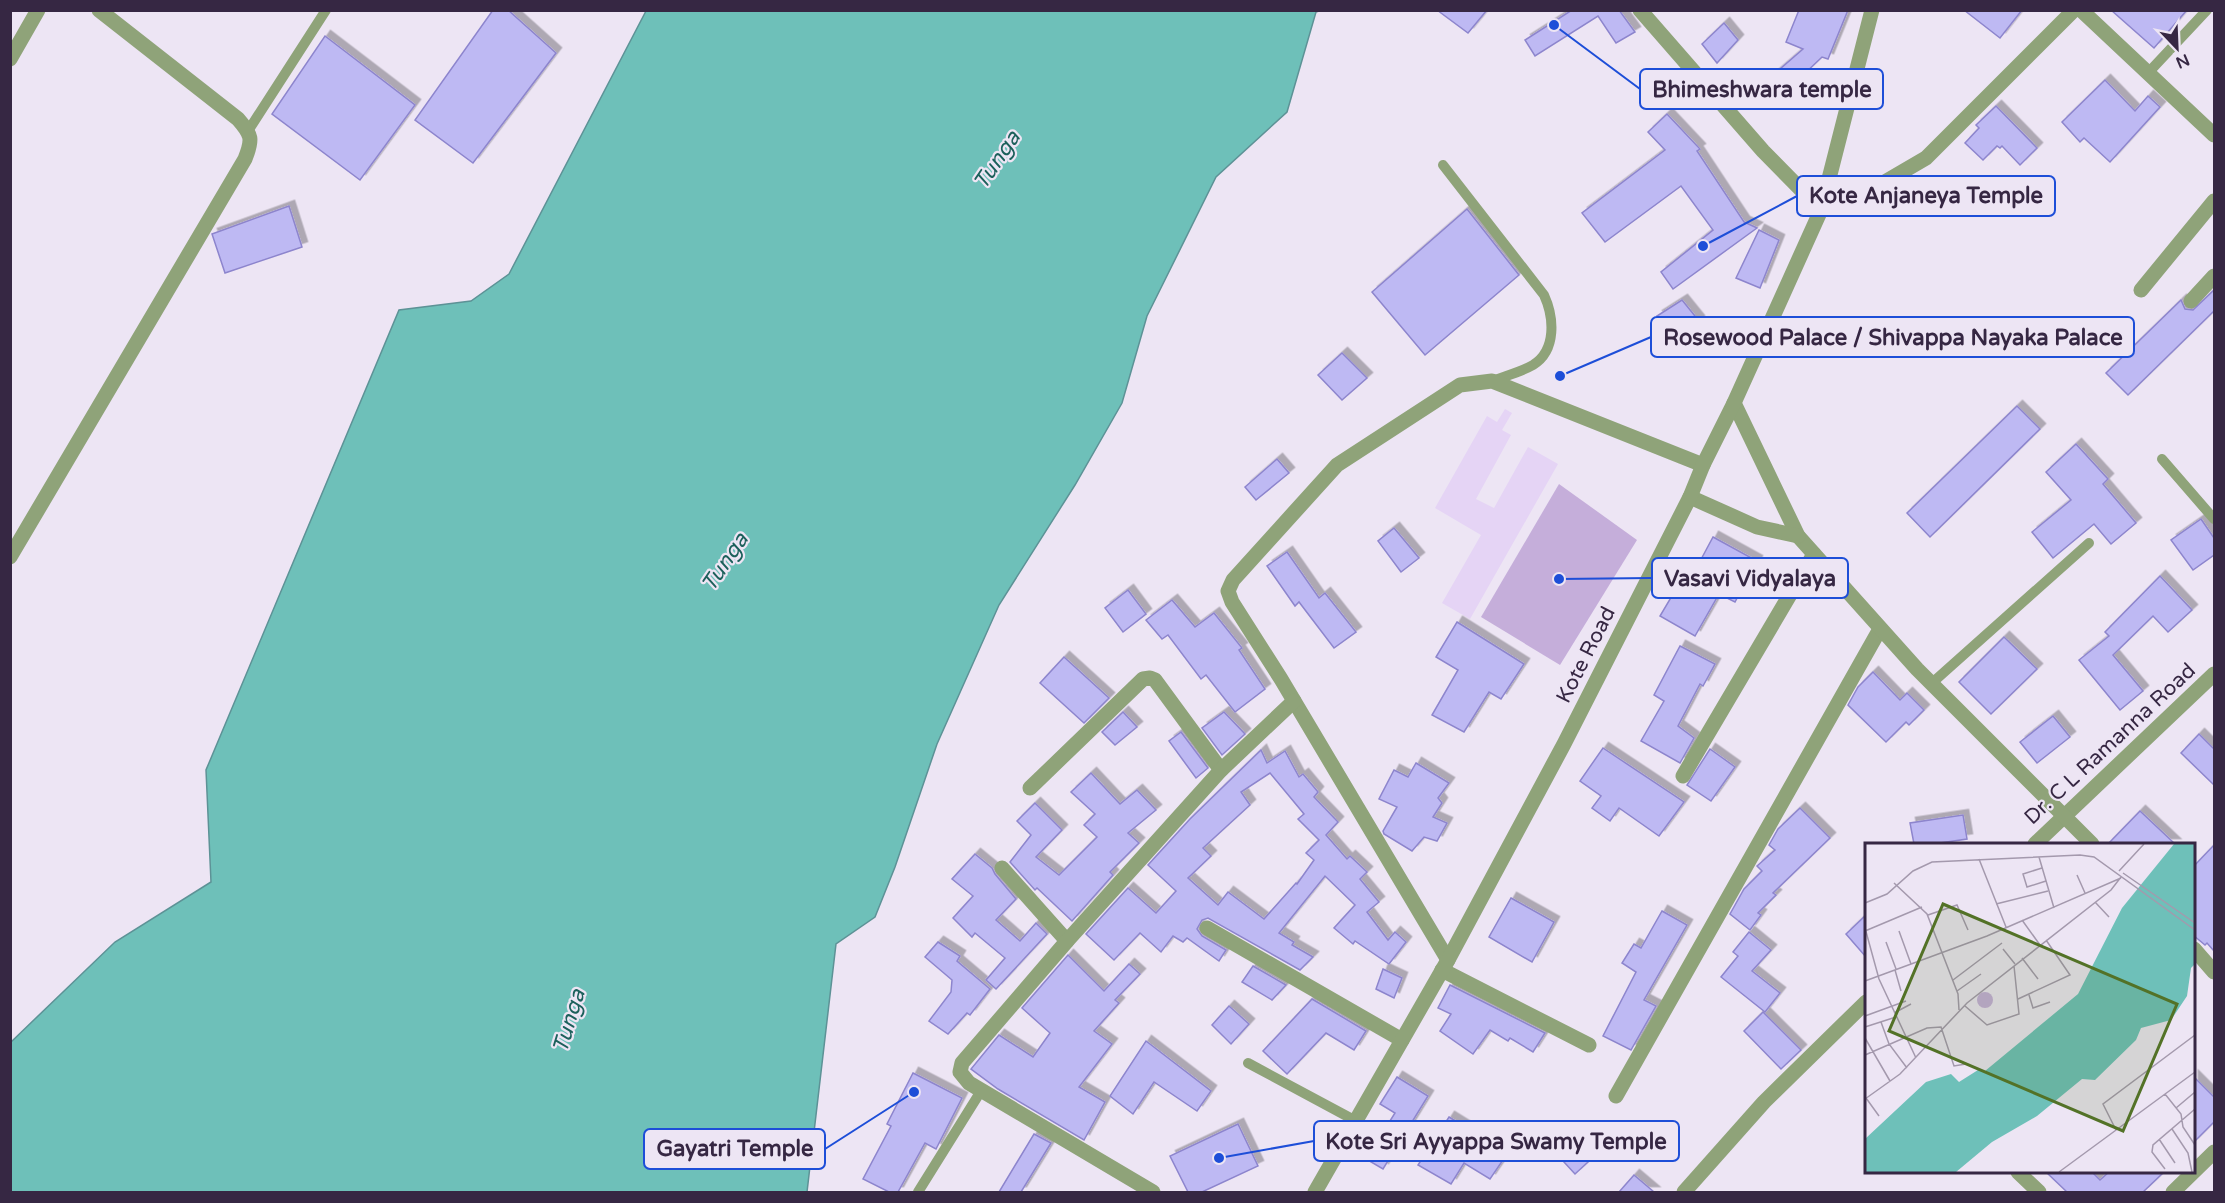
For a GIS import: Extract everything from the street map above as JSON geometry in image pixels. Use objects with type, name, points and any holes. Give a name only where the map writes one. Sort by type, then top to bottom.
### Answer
[{"type":"street","points":[[10,59],[38,10]]},
{"type":"street","points":[[10,557],[245,159],[252,142],[248,130],[238,119],[99,10]]},
{"type":"street","points":[[1640,10],[1763,151],[1821,210],[1866,194],[1926,158],[2074,10]]},
{"type":"street","name":"Kote Road","points":[[1315,1192],[1445,965],[1564,744],[1690,497],[1821,210],[1872,10]]},
{"type":"street","points":[[2081,10],[2214,135]]},
{"type":"street","points":[[2141,290],[2214,201]]},
{"type":"street","points":[[2191,301],[2214,276]]},
{"type":"street","points":[[1589,1045],[1445,965],[1294,701],[1232,602],[1228,591],[1233,580],[1337,465],[1460,385],[1492,381],[1703,465]]},
{"type":"street","points":[[1734,403],[1798,536],[1880,629],[2091,843]]},
{"type":"street","points":[[1690,497],[1757,527],[1798,536]]},
{"type":"street","points":[[1683,776],[1814,554]]},
{"type":"street","points":[[1616,1096],[1880,629]]},
{"type":"street","name":"Dr. C L Ramanna Road","points":[[2036,843],[2214,674]]},
{"type":"street","points":[[1030,788],[1143,680],[1150,678],[1155,680],[1221,770]]},
{"type":"street","points":[[1153,1192],[969,1083],[960,1072],[962,1063],[1066,941],[1221,770],[1294,701]]},
{"type":"street","points":[[1002,868],[1066,941]]},
{"type":"street","points":[[1207,928],[1402,1040]]},
{"type":"street","points":[[2195,951],[2214,972]]},
{"type":"street","points":[[1684,1192],[1764,1102],[1865,1003]]},
{"type":"street","points":[[2195,1171],[2214,1152]]},
{"type":"street","points":[[2019,1173],[2039,1192]]},
{"type":"street","points":[[2173,1192],[2192,1173]]},
{"type":"lane","points":[[248,130],[326,10]]},
{"type":"lane","points":[[2148,73],[2207,10]]},
{"type":"lane","points":[[1443,165],[1544,295],[1550,309],[1552,334],[1547,351],[1534,364],[1492,381]]},
{"type":"lane","points":[[2162,459],[2214,519]]},
{"type":"lane","points":[[1932,683],[2089,543]]},
{"type":"lane","points":[[1248,1063],[1356,1121]]},
{"type":"lane","points":[[918,1192],[981,1091]]},
{"type":"shaded area","points":[[1505,409],[1512,413],[1502,430],[1511,435],[1476,499],[1494,508],[1528,447],[1558,464],[1470,619],[1442,603],[1481,535],[1435,508],[1487,416],[1497,422]]},
{"type":"shaded area","points":[[1559,484],[1637,540],[1560,665],[1481,617]]},
{"type":"water","name":"Tunga","points":[[646,11],[1319,11],[1316,12],[1287,112],[1216,177],[1147,316],[1122,403],[1075,485],[999,605],[937,744],[895,867],[875,917],[836,944],[807,1192],[11,1192],[11,1042],[115,942],[211,882],[206,770],[399,310],[471,301],[509,274]]},
{"type":"building","points":[[493,10],[508,10],[556,53],[473,163],[415,120]]},
{"type":"building","points":[[1437,10],[1487,10],[1468,33]]},
{"type":"building","points":[[1572,10],[1619,10],[1635,32],[1616,43],[1598,16],[1535,56],[1525,40]]},
{"type":"building","points":[[1799,10],[1848,10],[1828,59],[1822,57],[1781,96],[1766,81],[1803,49],[1786,42]]},
{"type":"building","points":[[1964,10],[2022,10],[2000,38]]},
{"type":"building","points":[[2111,10],[2187,10],[2154,48]]},
{"type":"building","points":[[1724,23],[1738,40],[1717,63],[1702,44]]},
{"type":"building","points":[[325,36],[415,105],[360,180],[272,114]]},
{"type":"building","points":[[2105,80],[2135,111],[2148,96],[2160,107],[2110,162],[2084,138],[2080,142],[2062,122]]},
{"type":"building","points":[[1996,106],[2037,148],[2020,165],[2002,146],[2000,148],[1997,146],[1983,160],[1965,143],[1979,128],[1976,125]]},
{"type":"building","points":[[1667,114],[1700,149],[1697,151],[1744,222],[1757,228],[1673,289],[1661,272],[1713,230],[1681,186],[1605,242],[1582,213],[1665,150],[1648,132]]},
{"type":"building","points":[[289,206],[302,247],[225,273],[212,234]]},
{"type":"building","points":[[1467,209],[1519,275],[1425,355],[1372,292]]},
{"type":"building","points":[[1759,230],[1779,240],[1760,288],[1736,278]]},
{"type":"building","points":[[2214,290],[2214,311],[2128,395],[2106,373],[2181,300],[2185,309],[2193,310]]},
{"type":"building","points":[[1682,300],[1699,321],[1676,339],[1657,316]]},
{"type":"building","points":[[1342,353],[1367,378],[1342,400],[1318,375]]},
{"type":"building","points":[[2017,406],[2040,429],[1930,537],[1907,513]]},
{"type":"building","points":[[2076,444],[2108,479],[2103,484],[2136,523],[2111,544],[2094,524],[2053,558],[2032,532],[2071,500],[2046,472]]},
{"type":"building","points":[[1277,459],[1289,473],[1256,500],[1245,487]]},
{"type":"building","points":[[2201,519],[2214,538],[2214,555],[2193,570],[2171,540]]},
{"type":"building","points":[[1394,528],[1419,558],[1401,572],[1378,541]]},
{"type":"building","points":[[1713,537],[1757,561],[1735,602],[1719,594],[1695,636],[1660,616],[1676,589],[1683,593]]},
{"type":"building","points":[[1287,552],[1319,598],[1325,593],[1356,632],[1334,648],[1299,602],[1295,606],[1267,566]]},
{"type":"building","points":[[2160,576],[2192,610],[2168,632],[2153,616],[2113,655],[2143,691],[2120,710],[2079,660],[2109,636],[2105,632]]},
{"type":"building","points":[[1128,590],[1146,614],[1123,632],[1105,608]]},
{"type":"building","points":[[1172,600],[1195,627],[1214,613],[1242,648],[1239,650],[1265,689],[1235,712],[1206,675],[1201,679],[1168,635],[1162,639],[1146,620]]},
{"type":"building","points":[[1457,622],[1524,664],[1501,699],[1489,692],[1464,732],[1432,715],[1458,670],[1436,657]]},
{"type":"building","points":[[2004,637],[2037,669],[1991,714],[1959,682]]},
{"type":"building","points":[[1680,646],[1715,664],[1703,686],[1700,684],[1678,726],[1694,738],[1680,763],[1641,741],[1664,701],[1654,695]]},
{"type":"building","points":[[1064,657],[1109,698],[1084,723],[1040,683]]},
{"type":"building","points":[[1873,672],[1900,700],[1907,693],[1924,710],[1909,725],[1906,722],[1886,742],[1848,705],[1858,687]]},
{"type":"building","points":[[1123,712],[1137,727],[1115,745],[1102,732]]},
{"type":"building","points":[[1224,712],[1245,734],[1222,755],[1202,728]]},
{"type":"building","points":[[2053,716],[2070,737],[2037,763],[2020,742]]},
{"type":"building","points":[[1181,732],[1208,768],[1196,778],[1169,741]]},
{"type":"building","points":[[2199,734],[2214,749],[2214,785],[2181,753]]},
{"type":"building","points":[[1603,748],[1684,802],[1659,836],[1619,808],[1610,821],[1592,808],[1601,796],[1580,781]]},
{"type":"building","points":[[1710,749],[1735,767],[1711,801],[1687,785]]},
{"type":"building","points":[[1261,750],[1267,763],[1285,751],[1299,777],[1303,774],[1318,792],[1314,797],[1338,822],[1326,835],[1347,859],[1350,856],[1367,872],[1360,879],[1379,902],[1367,912],[1388,940],[1395,932],[1406,942],[1389,964],[1355,941],[1353,944],[1334,928],[1355,905],[1325,876],[1279,933],[1294,942],[1292,945],[1313,957],[1300,970],[1208,918],[1202,920],[1197,929],[1202,936],[1226,950],[1219,961],[1187,938],[1183,942],[1173,936],[1161,952],[1140,933],[1114,960],[1086,934],[1128,888],[1156,913],[1176,891],[1148,865],[1190,819]],"holes":[[[1270,773],[1304,814],[1298,819],[1319,840],[1306,853],[1314,860],[1297,884],[1264,919],[1228,892],[1218,905],[1188,878],[1211,856],[1203,848],[1250,805],[1241,792]]]},
{"type":"building","points":[[1416,763],[1449,783],[1438,798],[1442,803],[1433,817],[1447,823],[1437,841],[1424,837],[1412,851],[1384,834],[1383,831],[1397,807],[1379,799],[1394,770],[1408,777]]},
{"type":"building","points":[[1091,773],[1120,804],[1137,790],[1156,810],[1128,833],[1139,843],[1110,872],[1113,875],[1072,921],[1037,888],[1035,890],[1010,862],[1031,835],[1017,821],[1035,803],[1062,830],[1036,857],[1059,875],[1097,837],[1084,825],[1095,814],[1071,792]]},
{"type":"building","points":[[1800,808],[1830,838],[1773,893],[1776,895],[1758,913],[1761,915],[1750,930],[1730,914],[1744,889],[1762,871],[1757,866],[1775,850],[1769,845],[1778,829]]},
{"type":"building","points":[[2140,811],[2174,843],[2109,843]]},
{"type":"building","points":[[1963,815],[1967,839],[1940,843],[1914,843],[1910,823]]},
{"type":"building","points":[[2214,845],[2214,951],[2207,943],[2205,945],[2195,937],[2195,865]]},
{"type":"building","points":[[975,854],[992,868],[1016,899],[996,920],[1020,941],[1036,923],[1047,934],[996,989],[986,980],[1005,958],[975,933],[972,937],[953,918],[973,896],[952,879]]},
{"type":"building","points":[[1511,898],[1554,922],[1532,962],[1489,937]]},
{"type":"building","points":[[1662,911],[1687,925],[1644,1000],[1656,1006],[1631,1050],[1603,1036],[1636,972],[1622,963],[1634,944],[1641,948]]},
{"type":"building","points":[[1865,916],[1865,956],[1846,934]]},
{"type":"building","points":[[1749,932],[1771,950],[1752,971],[1780,993],[1765,1012],[1721,977],[1738,956],[1733,952]]},
{"type":"building","points":[[938,942],[960,956],[957,961],[990,989],[970,1015],[967,1013],[948,1034],[929,1021],[951,992],[952,980],[925,957]]},
{"type":"building","points":[[1068,955],[1104,991],[1129,964],[1140,974],[1115,1000],[1119,1003],[1094,1031],[1112,1044],[1079,1087],[1105,1102],[1084,1140],[998,1089],[971,1069],[999,1035],[1033,1057],[1050,1033],[1022,1008]]},
{"type":"building","points":[[1253,966],[1286,985],[1272,1000],[1242,982]]},
{"type":"building","points":[[1383,969],[1402,978],[1394,998],[1376,989]]},
{"type":"building","points":[[1450,985],[1545,1033],[1533,1052],[1510,1038],[1508,1041],[1490,1030],[1473,1054],[1440,1031],[1451,1014],[1438,1008]]},
{"type":"building","points":[[1312,999],[1366,1031],[1354,1050],[1326,1033],[1287,1074],[1263,1051]]},
{"type":"building","points":[[1229,1006],[1249,1024],[1231,1044],[1212,1025]]},
{"type":"building","points":[[1763,1012],[1801,1050],[1781,1069],[1744,1031]]},
{"type":"building","points":[[1146,1041],[1211,1091],[1197,1111],[1154,1082],[1133,1114],[1110,1096]]},
{"type":"building","points":[[913,1073],[962,1098],[936,1149],[925,1143],[898,1192],[889,1192],[863,1179],[891,1126],[887,1124]]},
{"type":"building","points":[[1397,1077],[1428,1096],[1383,1169],[1366,1159],[1395,1113],[1380,1104]]},
{"type":"building","points":[[2195,1078],[2214,1097],[2214,1122],[2195,1141]]},
{"type":"building","points":[[1449,1117],[1483,1138],[1480,1142],[1505,1157],[1490,1179],[1464,1163],[1451,1184],[1418,1165]]},
{"type":"building","points":[[1238,1124],[1258,1166],[1202,1192],[1188,1192],[1170,1156]]},
{"type":"building","points":[[1034,1134],[1051,1143],[1021,1192],[999,1192]]},
{"type":"building","points":[[1589,1140],[1600,1151],[1575,1174],[1564,1162]]},
{"type":"building","points":[[2047,1173],[2093,1173],[2100,1180],[2108,1173],[2163,1173],[2143,1192],[2067,1192]]},
{"type":"building","points":[[1634,1175],[1654,1192],[1619,1192]]},
{"type":"place","name":"Bhimeshwara temple","points":[[1554,25]]},
{"type":"place","name":"Kote Anjaneya Temple","points":[[1703,246]]},
{"type":"place","name":"Rosewood Palace / Shivappa Nayaka Palace","points":[[1560,376]]},
{"type":"place","name":"Vasavi Vidyalaya","points":[[1559,579]]},
{"type":"place","name":"Gayatri Temple","points":[[914,1092]]},
{"type":"place","name":"Kote Sri Ayyappa Swamy Temple","points":[[1219,1158]]}]
